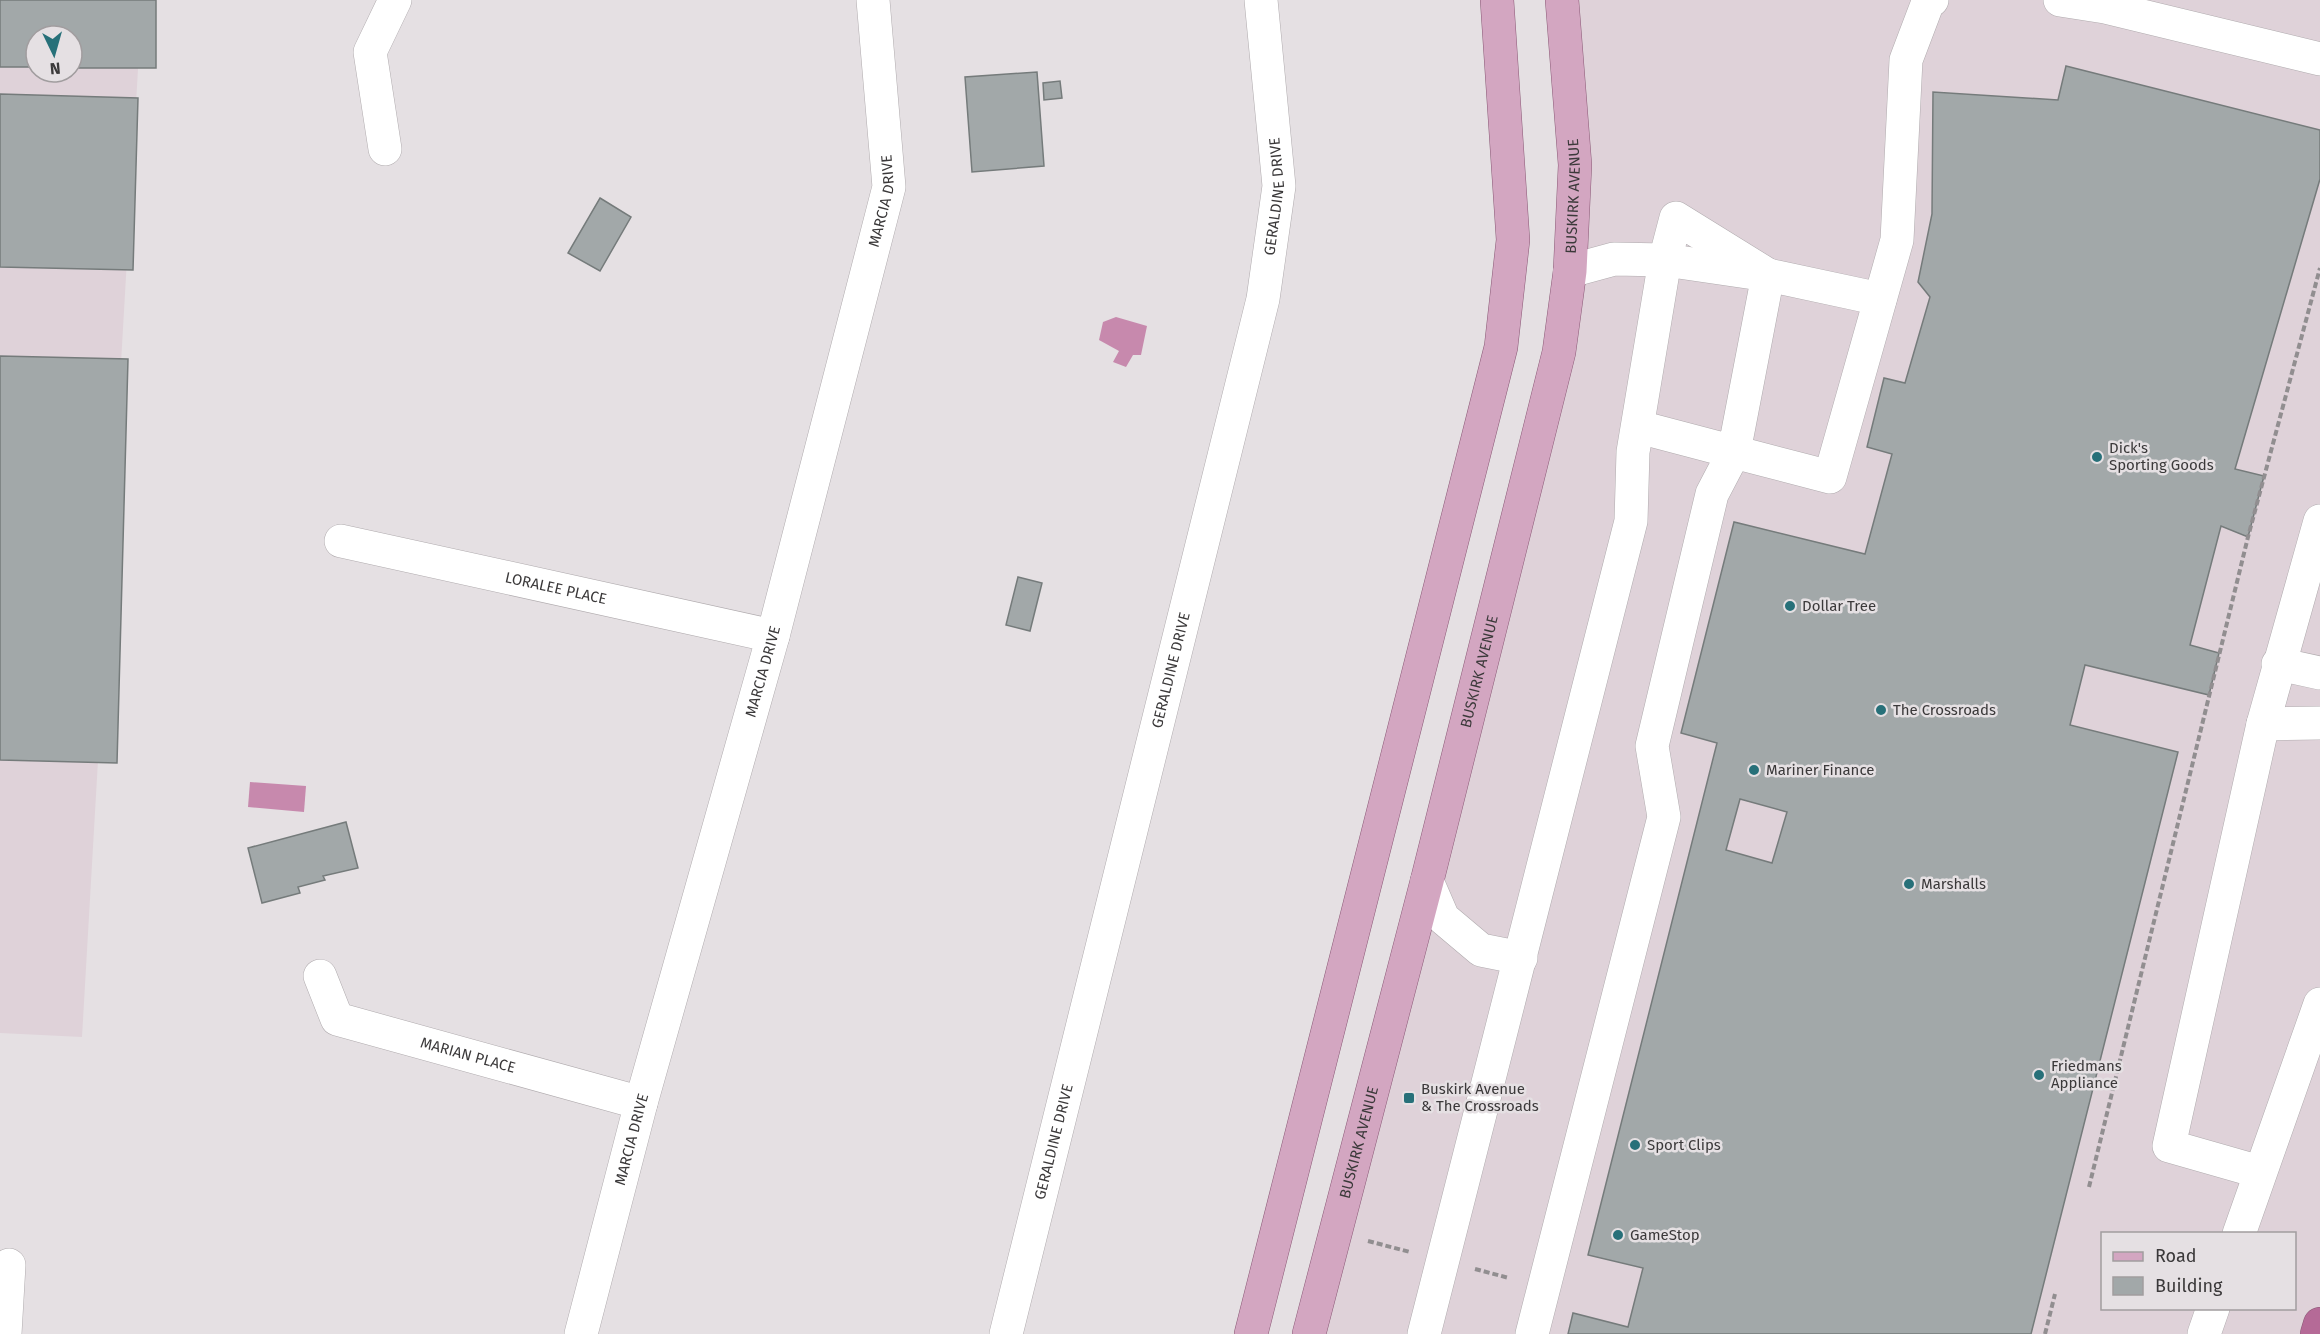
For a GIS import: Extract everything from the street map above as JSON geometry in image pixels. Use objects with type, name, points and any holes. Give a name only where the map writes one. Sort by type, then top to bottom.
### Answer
[{"type":"highway","points":[[2317,1334],[2320,1324]]},
{"type":"main road","points":[[1251,1334],[1501,347],[1513,240],[1497,0]]},
{"type":"main road","name":"BUSKIRK AVENUE","points":[[1309,1334],[1427,881],[1559,352],[1570,271],[1575,165],[1562,0]]},
{"type":"street","points":[[385,148],[370,52],[395,0]]},
{"type":"street","name":"MARCIA DRIVE","points":[[581,1334],[641,1103],[773,636],[889,187],[873,0]]},
{"type":"street","name":"GERALDINE DRIVE","points":[[1006,1334],[1263,299],[1279,186],[1261,0]]},
{"type":"street","points":[[2060,0],[2105,7],[2320,59]]},
{"type":"street","points":[[1639,427],[1830,477],[1897,240],[1906,60],[1930,1]]},
{"type":"street","points":[[1424,1334],[1631,521],[1633,452],[1639,427],[1665,260],[1676,218],[1768,274]]},
{"type":"street","points":[[1570,271],[1614,259],[1665,260],[1768,274],[1880,299]]},
{"type":"street","points":[[1532,1334],[1664,817],[1652,746],[1712,494],[1734,452],[1768,274]]},
{"type":"street","points":[[2260,1172],[2169,1146],[2263,724],[2320,521]]},
{"type":"street","name":"LORALEE PLACE","points":[[341,541],[773,636]]},
{"type":"street","points":[[2278,664],[2320,672]]},
{"type":"street","points":[[2263,724],[2320,723]]},
{"type":"street","points":[[1427,881],[1443,918],[1473,944],[1481,950],[1521,958]]},
{"type":"street","name":"MARIAN PLACE","points":[[320,976],[337,1019],[641,1103]]},
{"type":"street","points":[[2239,1232],[2320,1004]]},
{"type":"street","points":[[5,1334],[9,1265]]},
{"type":"street","points":[[2204,1334],[2212,1310]]},
{"type":"path","points":[[2088,1187],[2248,537],[2320,268]]},
{"type":"path","points":[[2045,1334],[2055,1294]]},
{"type":"shaded area","points":[[0,0],[142,0],[82,1037],[0,1033]]},
{"type":"shaded area","name":"The Crossroads","points":[[1562,0],[2320,0],[2320,1324],[2317,1334],[1309,1334],[1559,352]]},
{"type":"shaded area","points":[[1116,317],[1147,326],[1141,355],[1133,355],[1126,367],[1113,362],[1119,351],[1099,340],[1103,322]]},
{"type":"shaded area","points":[[250,782],[306,786],[304,812],[248,807]]},
{"type":"building","points":[[0,0],[156,0],[156,68],[84,68],[84,24],[24,24],[24,67],[0,67]]},
{"type":"building","name":"The Crossroads","points":[[2066,66],[2320,130],[2320,179],[2235,469],[2264,476],[2248,537],[2221,526],[2190,645],[2219,653],[2209,695],[2085,665],[2070,725],[2178,752],[2031,1334],[1568,1334],[1573,1313],[1628,1327],[1643,1268],[1588,1255],[1717,743],[1681,733],[1734,522],[1865,554],[1892,454],[1867,447],[1884,378],[1905,383],[1930,297],[1918,282],[1932,214],[1933,92],[2058,100]],"holes":[[[1740,799],[1787,812],[1772,863],[1726,850]]]},
{"type":"building","points":[[1037,72],[1044,166],[972,172],[965,77]]},
{"type":"building","points":[[1060,81],[1062,98],[1044,100],[1043,83]]},
{"type":"building","points":[[0,94],[138,98],[133,270],[0,267]]},
{"type":"building","points":[[600,198],[631,217],[600,271],[568,253]]},
{"type":"building","points":[[0,356],[128,359],[117,763],[0,760]]},
{"type":"building","points":[[1018,577],[1042,583],[1030,631],[1006,625]]},
{"type":"building","points":[[346,822],[358,868],[323,876],[325,880],[298,887],[300,893],[262,903],[248,848]]},
{"type":"place","name":"Dick's Sporting Goods","points":[[2097,457]]},
{"type":"place","name":"Dollar Tree","points":[[1790,606]]},
{"type":"place","name":"The Crossroads","points":[[1881,710]]},
{"type":"place","name":"Mariner Finance","points":[[1754,770]]},
{"type":"place","name":"Marshalls","points":[[1909,884]]},
{"type":"place","name":"Friedmans Appliance","points":[[2039,1075]]},
{"type":"place","name":"Buskirk Avenue & The Crossroads","points":[[1409,1098]]},
{"type":"place","name":"Sport Clips","points":[[1635,1145]]},
{"type":"place","name":"GameStop","points":[[1618,1235]]}]
